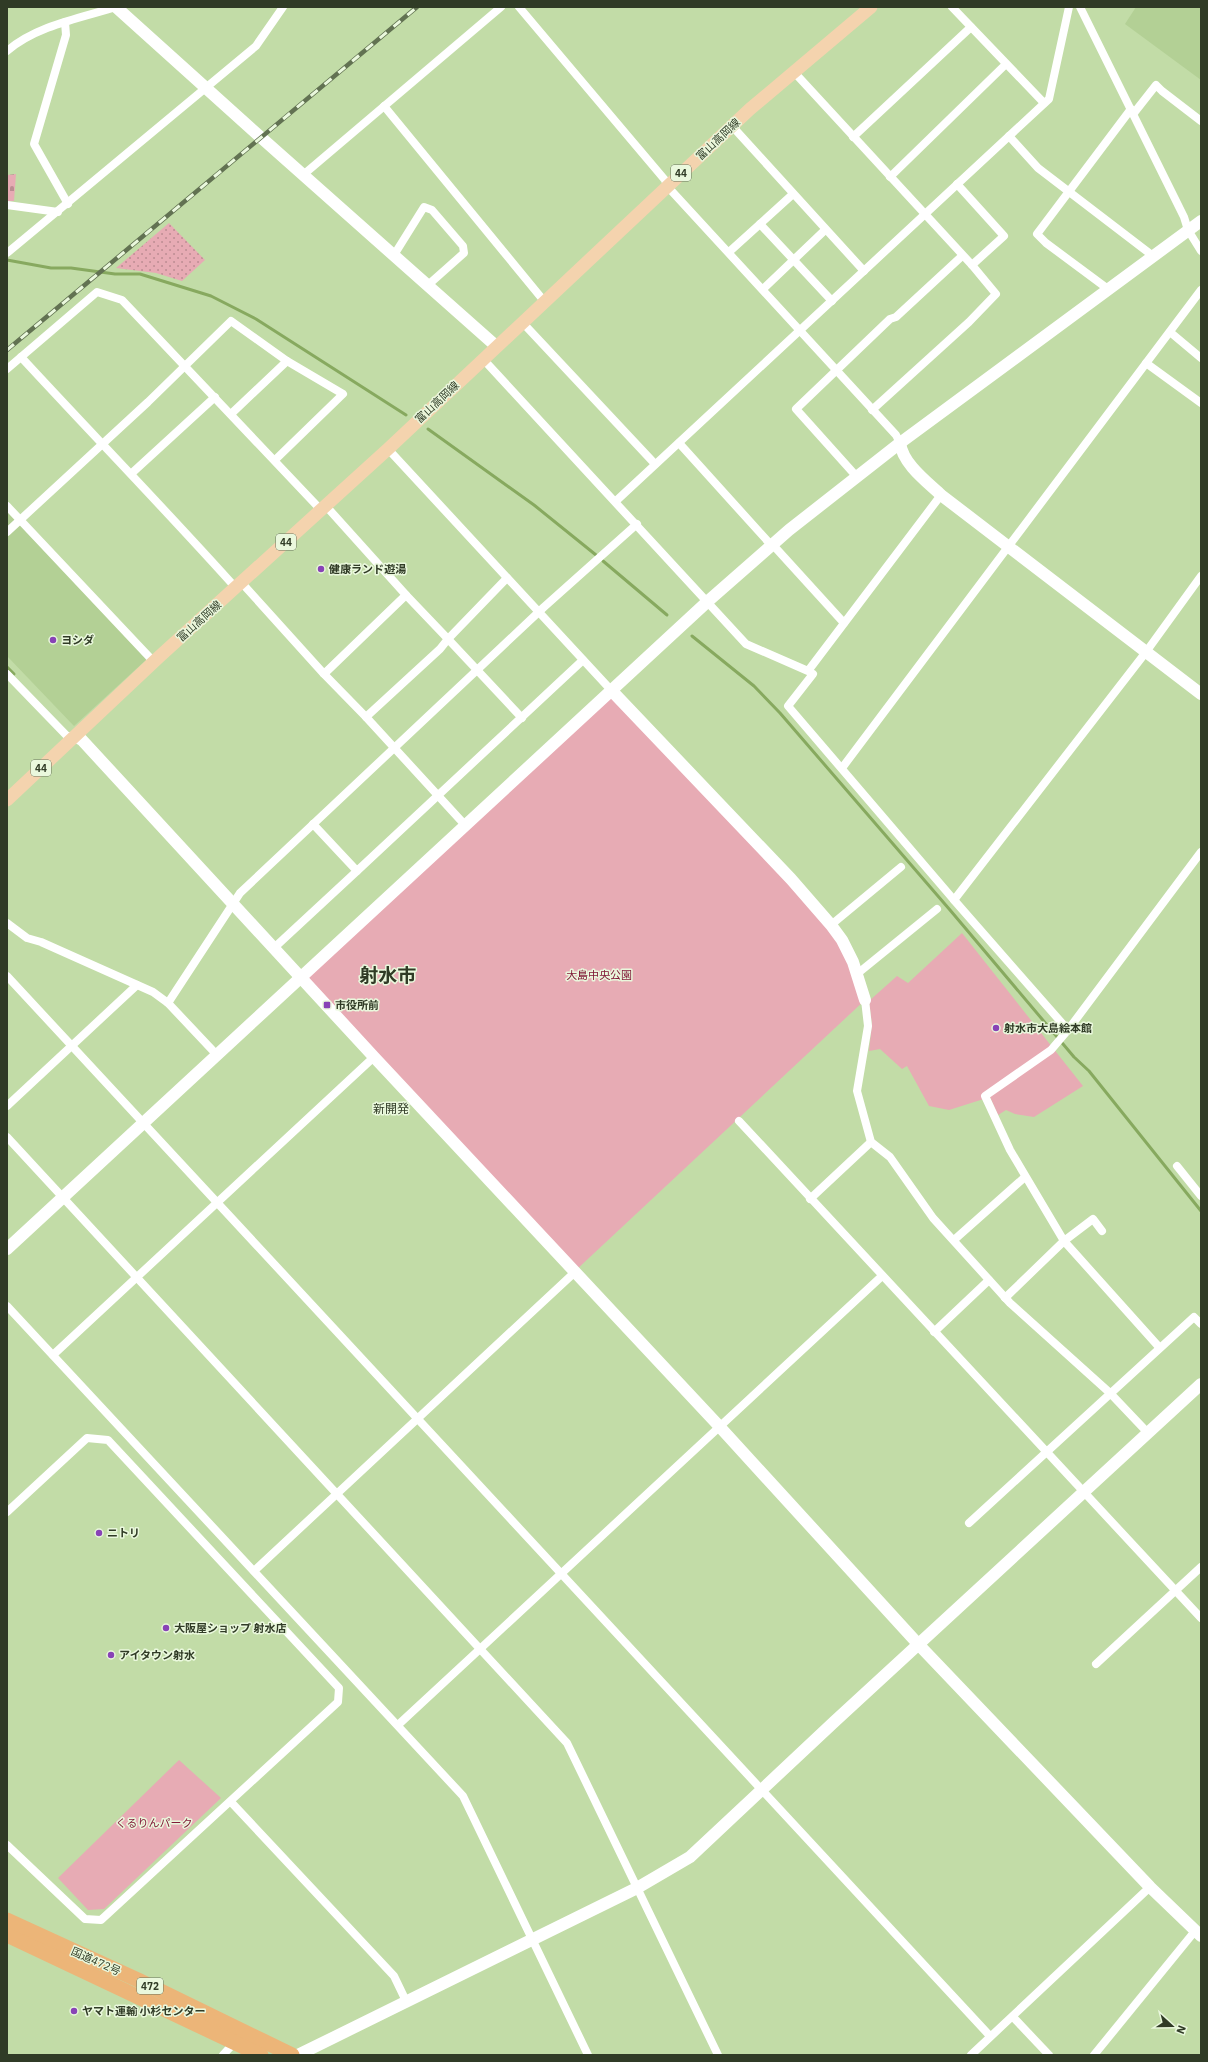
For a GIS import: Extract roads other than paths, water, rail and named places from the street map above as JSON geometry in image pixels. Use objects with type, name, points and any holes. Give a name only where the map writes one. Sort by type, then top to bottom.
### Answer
[{"type":"highway","name":"国道472号","points":[[7,1920],[138,1980],[292,2055]]},
{"type":"highway","name":"国道472号","points":[[7,1935],[261,2055]]},
{"type":"main road","name":"富山高岡線","points":[[7,800],[154,662],[388,449],[732,126],[871,7]]},
{"type":"street","points":[[7,51],[18,42],[65,22],[116,7],[496,346]]},
{"type":"street","points":[[7,253],[68,204],[256,46],[283,7]]},
{"type":"street","points":[[303,175],[501,7]]},
{"type":"street","points":[[519,7],[665,180],[667,186],[896,435],[900,443],[901,453],[919,474],[941,495],[1201,694]]},
{"type":"street","points":[[952,7],[1044,102]]},
{"type":"street","points":[[616,501],[925,215],[1044,102],[1049,99],[1069,7]]},
{"type":"street","points":[[1080,7],[1184,217],[1188,230],[1201,251]]},
{"type":"street","points":[[65,22],[66,35],[34,144],[68,204]]},
{"type":"street","points":[[853,137],[971,27]]},
{"type":"street","points":[[890,177],[1006,64]]},
{"type":"street","points":[[794,72],[962,256],[972,265],[996,294],[969,322],[872,410]]},
{"type":"street","points":[[1108,289],[1046,243],[1037,234],[1132,111],[1156,85],[1201,121]]},
{"type":"street","points":[[384,106],[544,301]]},
{"type":"street","points":[[732,126],[825,230],[864,271]]},
{"type":"street","points":[[1009,136],[1038,168],[1153,256]]},
{"type":"street","points":[[957,184],[1004,236],[972,265]]},
{"type":"street","points":[[729,252],[793,194]]},
{"type":"street","points":[[7,205],[58,212]]},
{"type":"street","points":[[394,255],[424,207],[432,210],[463,246],[464,253],[428,285]]},
{"type":"street","points":[[7,1249],[217,1055],[300,976],[384,902],[611,690],[772,545],[900,443],[1201,221]]},
{"type":"street","points":[[760,224],[832,301]]},
{"type":"street","points":[[763,289],[825,230]]},
{"type":"street","points":[[857,477],[796,409],[890,319],[896,316],[962,256]]},
{"type":"street","points":[[842,768],[1201,290]]},
{"type":"street","points":[[7,369],[97,292],[122,300],[275,460],[324,508],[522,718]]},
{"type":"street","points":[[7,532],[186,366],[231,321],[287,361],[343,394],[275,460]]},
{"type":"street","points":[[522,322],[655,464]]},
{"type":"street","points":[[1170,332],[1201,358]]},
{"type":"street","points":[[21,357],[102,444],[366,717],[465,825]]},
{"type":"street","points":[[483,359],[616,501],[746,644],[808,671],[941,495]]},
{"type":"street","points":[[231,414],[287,361]]},
{"type":"street","points":[[1146,363],[1201,403]]},
{"type":"street","points":[[132,474],[215,397]]},
{"type":"street","points":[[678,443],[844,623]]},
{"type":"street","points":[[388,449],[539,613],[790,879],[831,925],[842,940],[857,974],[865,1000],[868,1026],[857,1091],[871,1142],[890,1157],[933,1218],[1005,1298],[1110,1393],[1148,1433]]},
{"type":"street","points":[[7,506],[154,662]]},
{"type":"street","points":[[168,1003],[240,893],[539,613],[637,524]]},
{"type":"street","points":[[954,900],[1146,652],[1201,576]]},
{"type":"street","points":[[366,717],[440,649],[507,578]]},
{"type":"street","points":[[324,674],[406,595]]},
{"type":"street","points":[[275,947],[583,660]]},
{"type":"street","points":[[7,674],[67,736],[74,736],[82,740],[275,947],[374,1057],[719,1426],[919,1645],[1150,1887],[1198,1933],[1094,2055]]},
{"type":"street","points":[[813,674],[788,706],[954,900],[1068,1030]]},
{"type":"street","points":[[313,824],[356,871]]},
{"type":"street","points":[[1159,1347],[1064,1241],[1025,1178],[1010,1150],[985,1096],[1050,1050],[1068,1030],[1201,852]]},
{"type":"street","points":[[831,925],[901,867]]},
{"type":"street","points":[[857,974],[937,909]]},
{"type":"street","points":[[7,923],[27,938],[41,942],[153,992],[168,1003],[217,1055]]},
{"type":"street","points":[[7,976],[72,1044],[143,1123],[761,1791],[990,2036]]},
{"type":"street","points":[[7,1106],[137,985]]},
{"type":"street","points":[[54,1355],[374,1057]]},
{"type":"street","points":[[739,1121],[934,1332],[1086,1492],[1201,1618]]},
{"type":"street","points":[[7,1137],[567,1743],[718,2055]]},
{"type":"street","points":[[810,1199],[871,1142]]},
{"type":"street","points":[[1177,1166],[1201,1196]]},
{"type":"street","points":[[954,1240],[1025,1178]]},
{"type":"street","points":[[1005,1298],[1064,1241],[1093,1219],[1102,1231]]},
{"type":"street","points":[[254,1571],[336,1492],[575,1272]]},
{"type":"street","points":[[398,1725],[882,1276]]},
{"type":"street","points":[[934,1332],[989,1280]]},
{"type":"street","points":[[7,1306],[463,1796],[588,2055]]},
{"type":"street","points":[[968,1523],[1048,1452],[1194,1316],[1201,1324]]},
{"type":"street","points":[[298,2055],[532,1938],[637,1888],[690,1857],[1201,1384]]},
{"type":"street","points":[[7,1512],[87,1438],[108,1440],[339,1688],[338,1702],[102,1920],[85,1919],[7,1845]]},
{"type":"street","points":[[1096,1664],[1201,1567]]},
{"type":"street","points":[[231,1802],[394,1976],[406,2001]]},
{"type":"street","points":[[971,2055],[1150,1887]]},
{"type":"street","points":[[1013,2017],[1049,2055]]},
{"type":"street","points":[[223,2055],[234,2043]]},
{"type":"waterway","points":[[7,260],[51,268],[71,268],[115,274],[140,274],[211,296],[256,319],[406,415]]},
{"type":"waterway","points":[[428,429],[534,505],[596,555]]},
{"type":"waterway","points":[[603,561],[667,615]]},
{"type":"waterway","points":[[692,636],[754,686],[780,713],[950,910],[1074,1057],[1089,1071],[1201,1211]]},
{"type":"waterway","points":[[7,667],[14,674]]},
{"type":"railway","points":[[7,350],[417,7]]},
{"type":"place","name":"健康ランド遊湯","points":[[321,569]]},
{"type":"place","name":"ヨシダ","points":[[53,640]]},
{"type":"place","name":"市役所前","points":[[327,1005]]},
{"type":"place","name":"射水市大島絵本館","points":[[996,1028]]},
{"type":"place","name":"ニトリ","points":[[99,1533]]},
{"type":"place","name":"大阪屋ショップ 射水店","points":[[166,1628]]},
{"type":"place","name":"アイタウン射水","points":[[111,1655]]},
{"type":"place","name":"ヤマト運輸 小杉センター","points":[[74,2011]]},
{"type":"district","name":"射水市","points":[[388,975]]},
{"type":"district","name":"新開発","points":[[391,1108]]},
{"type":"park label","name":"大島中央公園","points":[[599,975]]},
{"type":"park label","name":"くるりんパーク","points":[[154,1823]]}]
